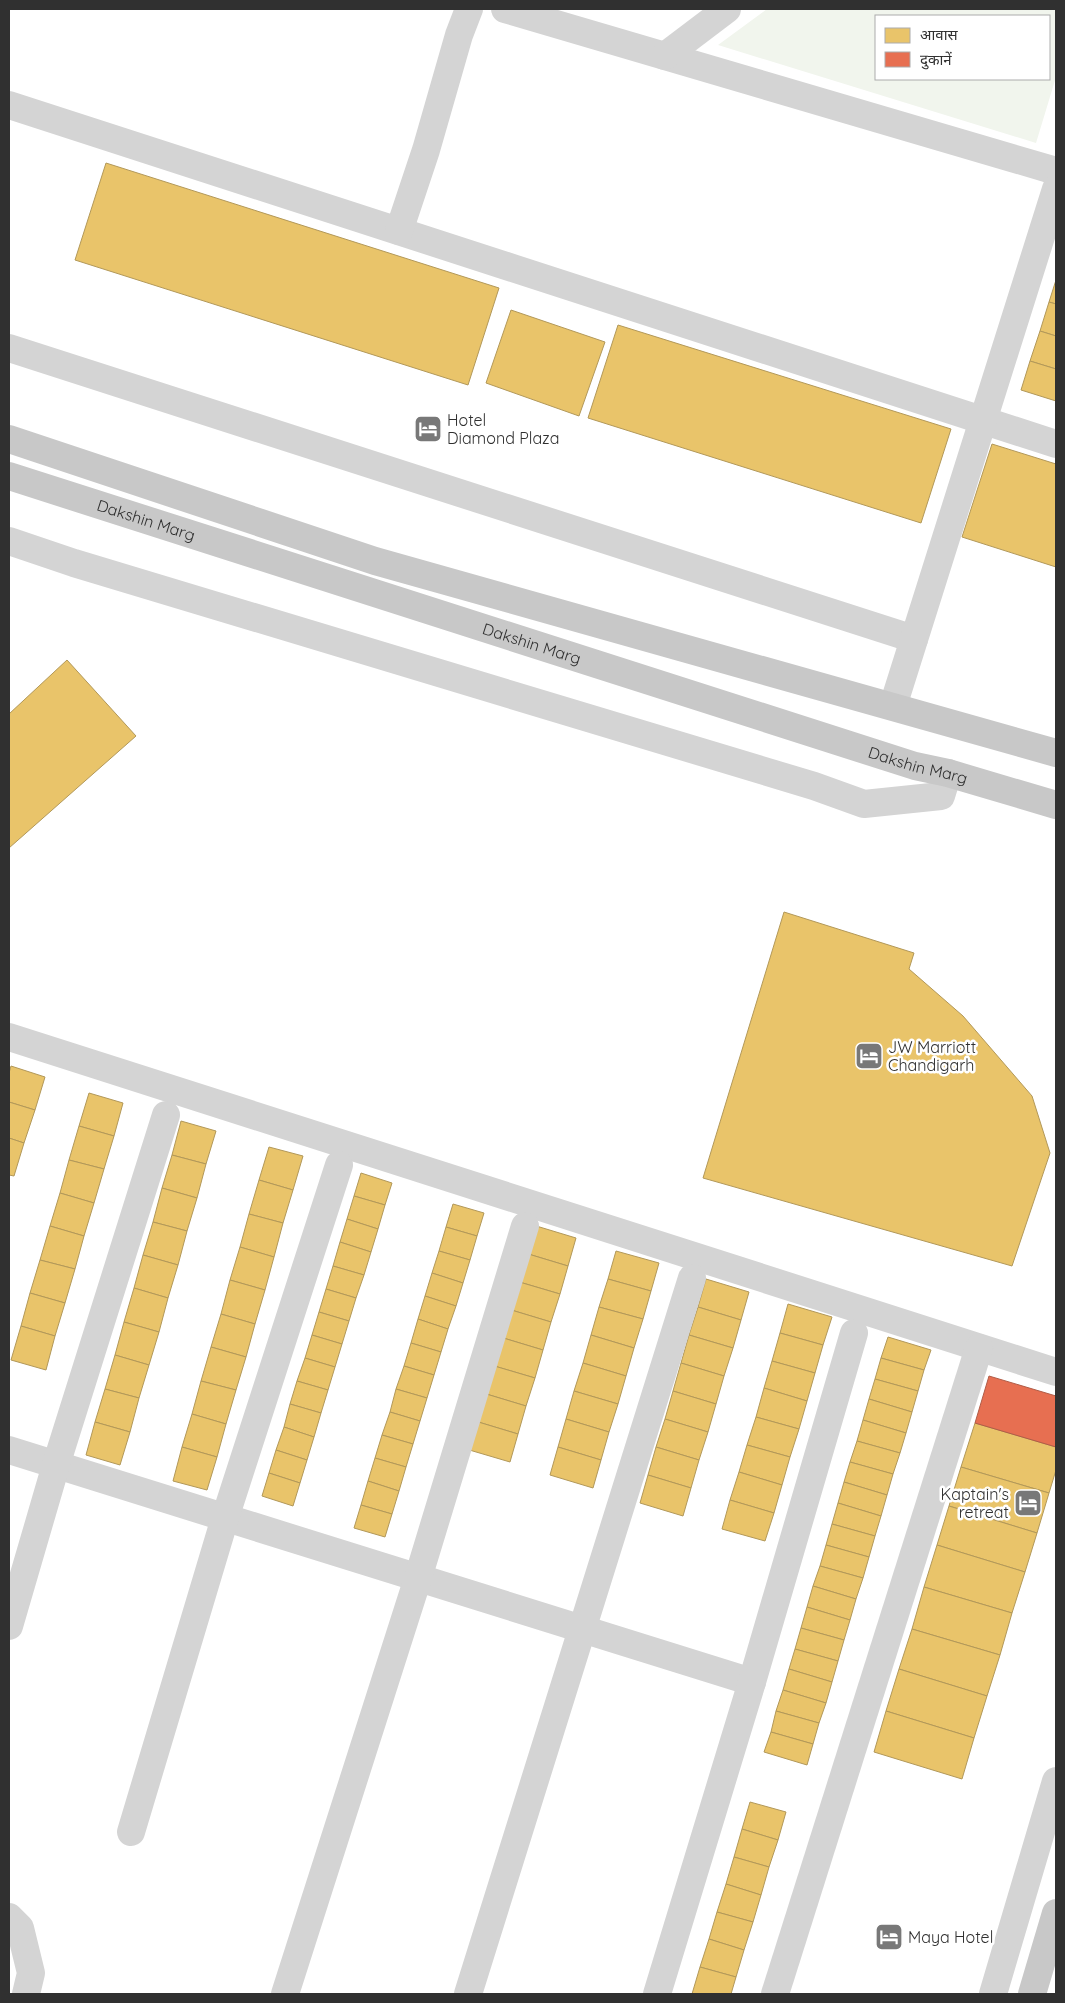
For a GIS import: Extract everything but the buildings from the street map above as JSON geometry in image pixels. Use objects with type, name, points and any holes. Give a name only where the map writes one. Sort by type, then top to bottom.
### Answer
[{"type":"main road","name":"Dakshin Marg","points":[[9,439],[375,561],[1056,753]]},
{"type":"main road","name":"Dakshin Marg","points":[[9,476],[896,760],[948,773],[1056,805]]},
{"type":"main road","points":[[1032,1994],[1056,1913]]},
{"type":"street","points":[[400,230],[468,9]]},
{"type":"street","points":[[505,9],[567,19],[665,56],[1056,171]]},
{"type":"street","points":[[665,56],[727,9]]},
{"type":"street","points":[[9,104],[984,419],[1056,444]]},
{"type":"street","points":[[893,706],[1056,189]]},
{"type":"street","points":[[9,348],[914,639]]},
{"type":"street","points":[[9,541],[74,563],[805,783],[864,804],[941,796],[948,773]]},
{"type":"street","points":[[9,1037],[1056,1372]]},
{"type":"street","points":[[9,1626],[56,1465],[166,1115]]},
{"type":"street","points":[[131,1832],[226,1518],[338,1165]]},
{"type":"street","points":[[285,1994],[418,1578],[525,1226]]},
{"type":"street","points":[[468,1994],[692,1278]]},
{"type":"street","points":[[657,1994],[752,1682],[854,1333]]},
{"type":"street","points":[[774,1994],[978,1348]]},
{"type":"street","points":[[9,1450],[752,1682]]},
{"type":"street","points":[[993,1994],[1056,1781]]},
{"type":"street","points":[[9,1917],[20,1928],[30,1973],[26,1994]]},
{"type":"shaded area","points":[[767,9],[1056,9],[1056,77],[1036,143],[718,45]]},
{"type":"place","name":"Hotel Diamond Plaza","points":[[428,429]]},
{"type":"place","name":"JW Marriott Chandigarh","points":[[869,1056]]},
{"type":"place","name":"Kaptain's retreat","points":[[1028,1503]]},
{"type":"place","name":"Maya Hotel","points":[[889,1937]]}]
